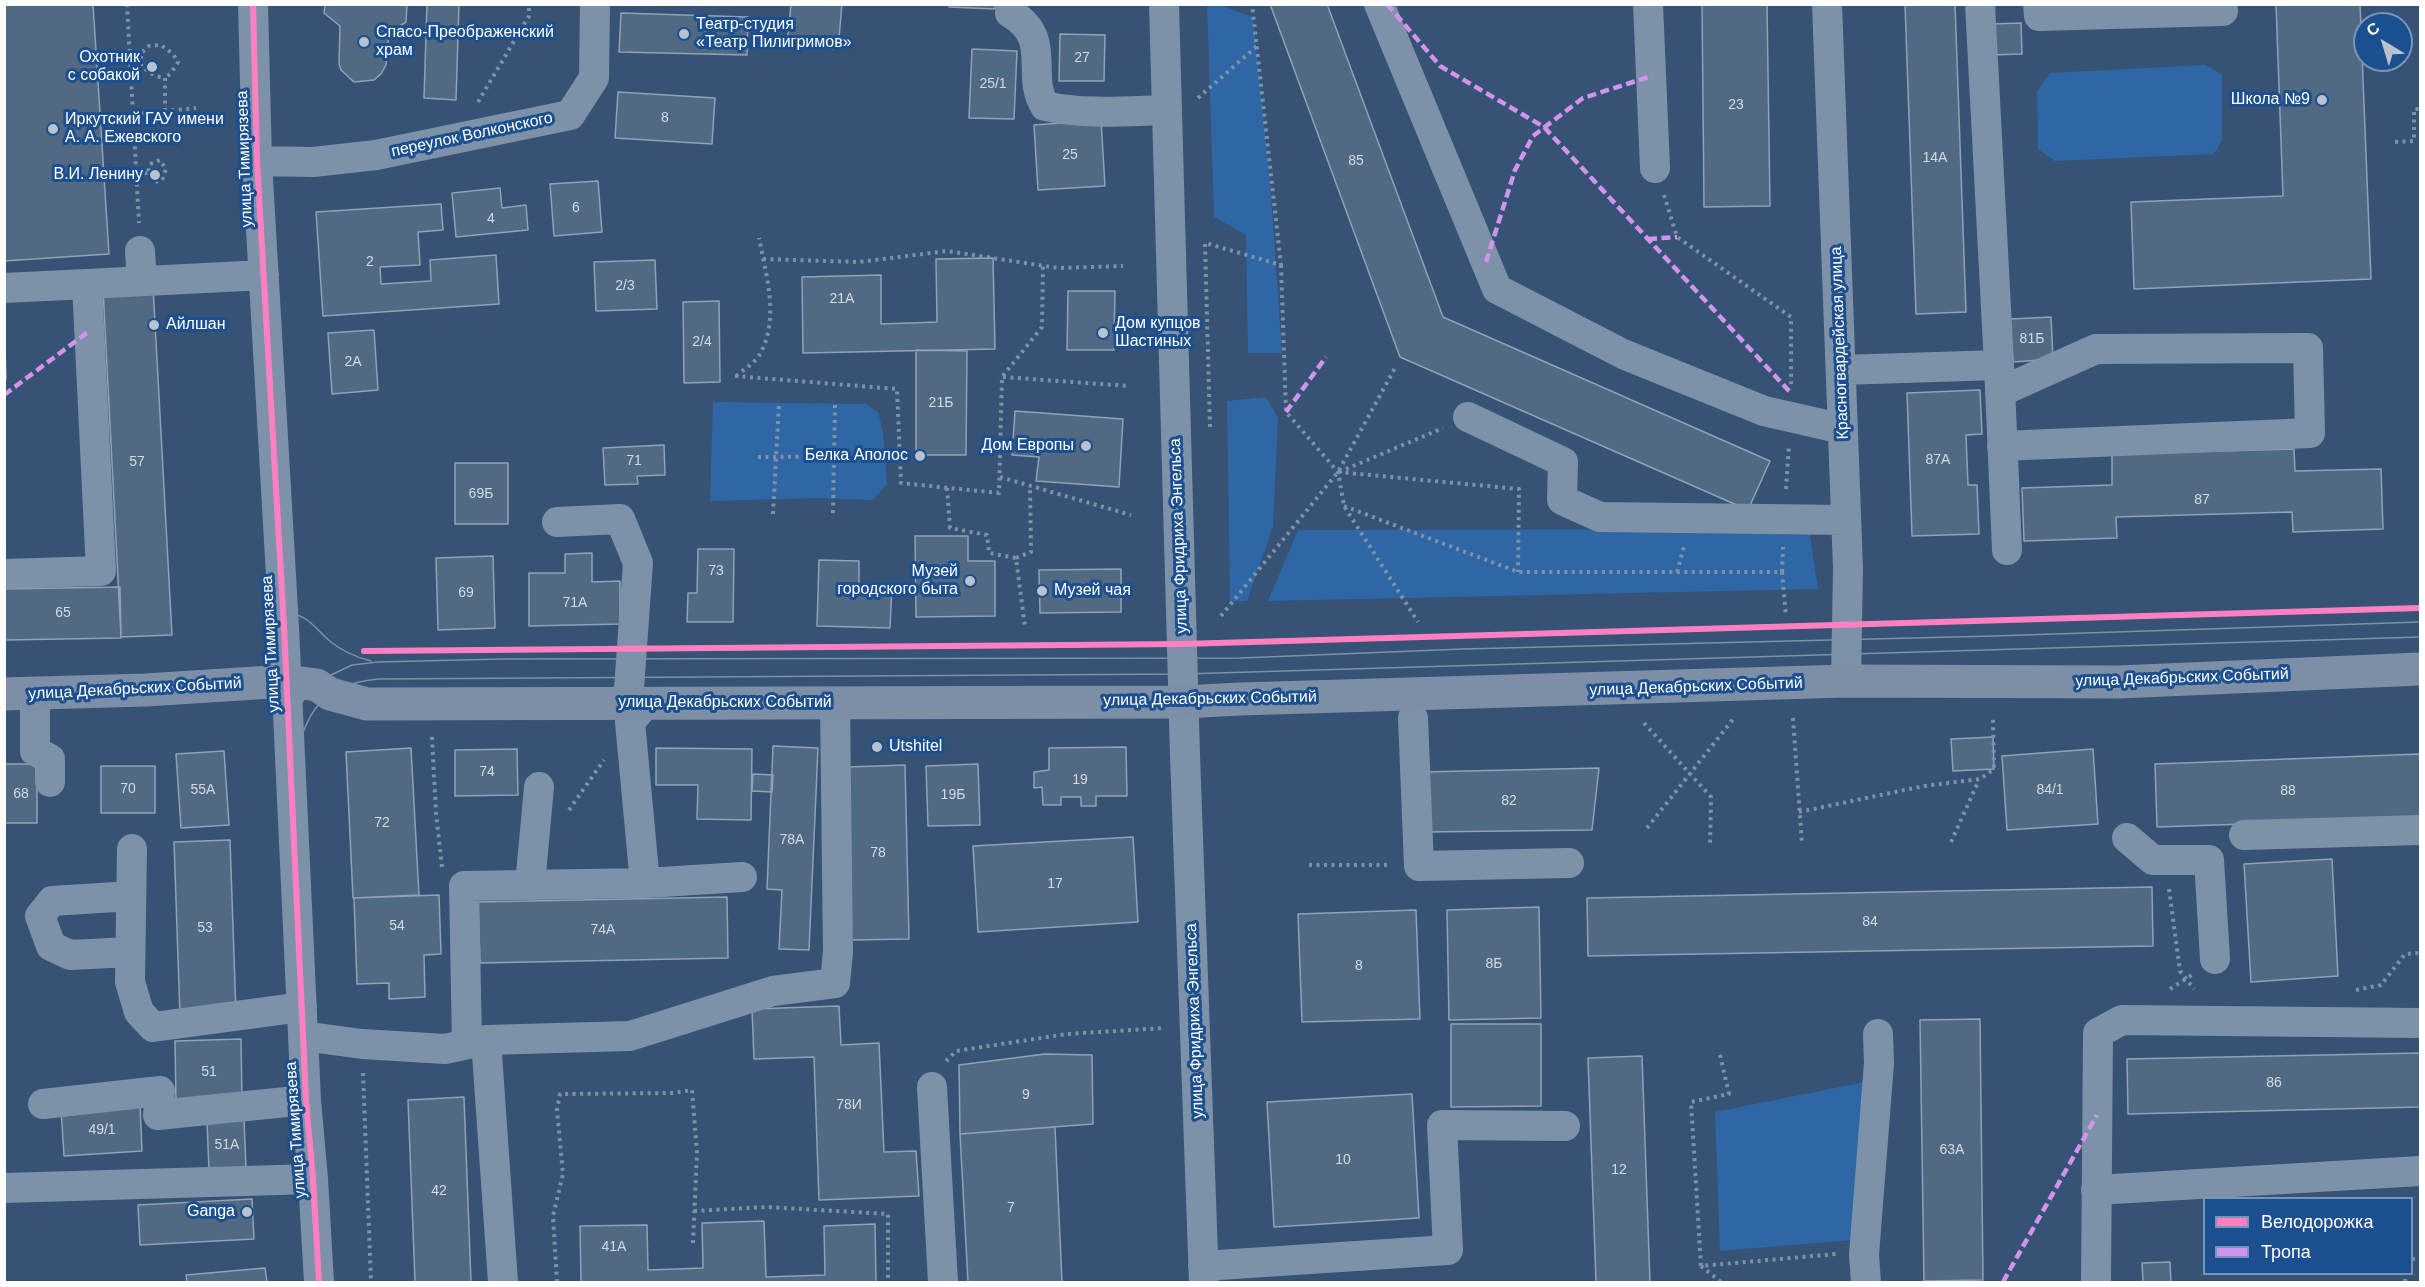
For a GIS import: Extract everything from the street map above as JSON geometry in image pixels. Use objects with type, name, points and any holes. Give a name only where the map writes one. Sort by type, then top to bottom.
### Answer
[{"type":"main road","name":"улица Декабрьских Событий","points":[[20,694],[287,681],[316,685],[330,694],[367,704],[635,709],[835,703],[1183,702],[1846,681],[2119,682],[2421,669]]},
{"type":"street","name":"улица Тимирязева","points":[[253,4],[257,161],[287,681],[306,1100],[319,1282]]},
{"type":"street","name":"переулок Волконского","points":[[257,161],[313,162],[375,155],[570,115],[594,78],[596,4]]},
{"type":"street","name":"улица Фридриха Энгельса","points":[[1164,4],[1183,702],[1204,1274]]},
{"type":"street","points":[[1379,4],[1497,289],[1623,354],[1764,411],[1843,429]]},
{"type":"street","points":[[1648,4],[1655,168]]},
{"type":"street","name":"Красногвардейская улица","points":[[1827,4],[1846,520],[1846,681]]},
{"type":"street","points":[[1980,4],[2007,550]]},
{"type":"street","points":[[2038,4],[2039,16],[2223,11]]},
{"type":"street","points":[[1010,13],[1025,22],[1031,34],[1038,58],[1039,97],[1045,106],[1058,109],[1118,111],[1167,110]]},
{"type":"street","points":[[140,251],[142,281]]},
{"type":"street","points":[[4,288],[264,275]]},
{"type":"street","points":[[4,574],[101,571],[87,284]]},
{"type":"street","points":[[1840,370],[1999,378],[2096,349],[2308,348],[2310,433],[2002,446]]},
{"type":"street","points":[[1468,417],[1563,462],[1562,500],[1600,518],[1846,520]]},
{"type":"street","points":[[557,522],[620,519],[638,563],[635,709],[645,884]]},
{"type":"street","points":[[20,694],[35,751],[50,759],[50,782]]},
{"type":"street","points":[[132,849],[130,982],[139,1012],[153,1027],[302,1022],[362,1044],[445,1049],[477,1042],[630,1036],[773,991],[835,983],[838,952],[835,703]]},
{"type":"street","points":[[1413,718],[1419,866],[1569,863]]},
{"type":"street","points":[[530,885],[539,787]]},
{"type":"street","points":[[2244,835],[2421,830]]},
{"type":"street","points":[[2127,838],[2153,860],[2209,860],[2215,959]]},
{"type":"street","points":[[503,1282],[477,1042],[464,886],[645,884],[742,877]]},
{"type":"street","points":[[130,952],[70,955],[51,946],[40,916],[52,901],[132,896]]},
{"type":"street","points":[[2096,1282],[2097,1033],[2122,1020],[2421,1023]]},
{"type":"street","points":[[1865,1269],[1879,1063],[1878,1034]]},
{"type":"street","points":[[932,1087],[943,1282]]},
{"type":"street","points":[[44,1104],[160,1091],[158,1115],[306,1100]]},
{"type":"street","points":[[1204,1274],[1448,1250],[1442,1125],[1564,1126]]},
{"type":"street","points":[[2097,1190],[2421,1171]]},
{"type":"street","points":[[4,1188],[313,1179]]},
{"type":"path","points":[[127,4],[135,114],[140,251]]},
{"type":"path","points":[[472,112],[530,16],[529,4]]},
{"type":"path","points":[[1252,4],[1281,265],[1286,412],[1338,472],[1344,507],[1418,622]]},
{"type":"path","points":[[161,45],[173,54],[178,62],[171,74],[165,78],[154,76],[141,66],[141,53],[149,46],[161,45]]},
{"type":"path","points":[[1197,98],[1257,46]]},
{"type":"path","points":[[165,78],[165,111]]},
{"type":"path","points":[[135,114],[196,108]]},
{"type":"path","points":[[2395,142],[2414,141],[2414,110],[2421,109]]},
{"type":"path","points":[[160,160],[166,169],[162,180],[155,182],[148,173],[150,164],[160,160]]},
{"type":"path","points":[[1655,168],[1677,237],[1791,317],[1790,417]]},
{"type":"path","points":[[137,174],[148,173]]},
{"type":"path","points":[[759,238],[771,298],[768,334],[760,356],[735,376],[897,389],[901,483],[999,494],[1002,377],[1042,327],[1043,265]]},
{"type":"path","points":[[1210,428],[1206,243],[1281,265]]},
{"type":"path","points":[[763,260],[859,262],[947,251],[1058,268],[1124,266]]},
{"type":"path","points":[[1221,616],[1338,472],[1395,368]]},
{"type":"path","points":[[1002,377],[1128,386]]},
{"type":"path","points":[[773,514],[778,403]]},
{"type":"path","points":[[833,513],[836,457],[835,404]]},
{"type":"path","points":[[1338,472],[1468,417]]},
{"type":"path","points":[[758,457],[900,456]]},
{"type":"path","points":[[1338,472],[1520,489],[1518,572]]},
{"type":"path","points":[[1000,477],[1131,515]]},
{"type":"path","points":[[947,488],[950,528],[987,535],[989,553],[1016,558],[1031,552],[1030,486]]},
{"type":"path","points":[[1344,507],[1518,572],[1782,572],[1786,616]]},
{"type":"path","points":[[1016,558],[1025,627]]},
{"type":"path","points":[[565,815],[635,709]]},
{"type":"path","points":[[1647,828],[1734,718]]},
{"type":"path","points":[[1793,718],[1802,844]]},
{"type":"path","points":[[1799,812],[1924,786],[1980,779],[1994,769],[1993,718]]},
{"type":"path","points":[[1644,723],[1711,797],[1710,845]]},
{"type":"path","points":[[432,737],[436,813],[444,884],[464,886]]},
{"type":"path","points":[[1951,842],[1980,779]]},
{"type":"path","points":[[1309,865],[1419,866]]},
{"type":"path","points":[[2349,992],[2381,985],[2405,954],[2421,953]]},
{"type":"path","points":[[932,1087],[939,1069],[956,1051],[1067,1034],[1195,1025]]},
{"type":"path","points":[[362,1044],[371,1282]]},
{"type":"path","points":[[1720,1055],[1729,1094],[1691,1102],[1701,1266],[1721,1282]]},
{"type":"path","points":[[557,1282],[553,1216],[563,1174],[557,1110],[560,1094],[672,1093],[692,1090],[697,1153],[693,1243]]},
{"type":"path","points":[[694,1211],[767,1207],[888,1214],[888,1282]]},
{"type":"path","points":[[1701,1266],[1733,1265],[1823,1254],[1865,1269]]},
{"type":"shaded area","points":[[1207,5],[1219,5],[1253,17],[1271,194],[1282,353],[1248,353],[1246,235],[1214,217]]},
{"type":"shaded area","points":[[2205,65],[2222,74],[2222,140],[2214,154],[2055,161],[2038,149],[2037,91],[2050,73]]},
{"type":"shaded area","points":[[1266,397],[1278,418],[1273,527],[1247,601],[1230,602],[1227,401]]},
{"type":"shaded area","points":[[713,402],[866,404],[878,412],[883,432],[887,484],[873,500],[816,498],[710,501]]},
{"type":"shaded area","points":[[1809,529],[1818,589],[1268,601],[1298,530]]},
{"type":"shaded area","points":[[1864,1082],[1854,1240],[1720,1251],[1715,1112]]},
{"type":"building","name":"Иркутский ГАУ имени А. А. Ежевского","points":[[4,4],[93,4],[109,254],[4,261]]},
{"type":"building","name":"Спасо-Преображенский храм","points":[[325,4],[407,4],[406,22],[389,33],[386,65],[374,80],[354,82],[341,70],[339,64],[340,26],[324,13]]},
{"type":"building","points":[[427,4],[459,4],[456,100],[424,98]]},
{"type":"building","points":[[791,4],[842,4],[838,49],[787,45]]},
{"type":"building","points":[[949,4],[996,4],[995,9],[949,7]]},
{"type":"building","points":[[1270,4],[1327,4],[1443,317],[1770,461],[1748,510],[1400,357]]},
{"type":"building","points":[[1702,4],[1767,4],[1770,206],[1704,207]]},
{"type":"building","points":[[1905,4],[1955,4],[1966,312],[1916,314]]},
{"type":"building","name":"Школа №9","points":[[2276,4],[2360,4],[2360,12],[2353,12],[2353,72],[2363,72],[2371,279],[2134,289],[2131,202],[2283,196]]},
{"type":"building","name":"Театр-студия «Театр Пилигримов»","points":[[621,13],[748,17],[747,55],[619,52]]},
{"type":"building","points":[[2021,23],[2022,54],[1991,55],[1990,24]]},
{"type":"building","points":[[1060,34],[1105,35],[1104,81],[1059,81]]},
{"type":"building","points":[[972,49],[1017,51],[1014,119],[969,118]]},
{"type":"building","points":[[618,92],[715,98],[712,144],[615,138]]},
{"type":"building","points":[[1101,120],[1105,186],[1038,190],[1034,125]]},
{"type":"building","points":[[598,181],[602,232],[554,236],[550,184]]},
{"type":"building","points":[[500,188],[502,208],[526,205],[528,230],[456,237],[452,193]]},
{"type":"building","points":[[441,204],[443,230],[418,232],[420,265],[380,267],[381,284],[431,281],[430,260],[496,255],[499,304],[323,316],[316,212]]},
{"type":"building","points":[[993,258],[995,349],[803,353],[802,277],[881,275],[881,324],[937,322],[936,259]]},
{"type":"building","points":[[655,260],[657,309],[596,311],[594,262]]},
{"type":"building","points":[[153,286],[172,635],[121,637],[103,289]]},
{"type":"building","points":[[1068,291],[1115,291],[1114,350],[1067,350]]},
{"type":"building","points":[[719,301],[720,382],[684,383],[683,302]]},
{"type":"building","points":[[2051,317],[2053,359],[2013,362],[2010,319]]},
{"type":"building","points":[[4,320],[6,379],[4,379]]},
{"type":"building","points":[[374,330],[378,390],[332,394],[328,333]]},
{"type":"building","points":[[916,350],[967,351],[966,455],[916,455]]},
{"type":"building","points":[[1980,390],[1982,434],[1966,435],[1968,485],[1977,485],[1979,534],[1912,536],[1907,393]]},
{"type":"building","points":[[1015,411],[1123,419],[1119,487],[1036,481],[1039,457],[1012,455]]},
{"type":"building","points":[[664,445],[665,475],[637,476],[638,484],[605,485],[603,448]]},
{"type":"building","points":[[2294,449],[2295,471],[2381,469],[2383,529],[2293,532],[2292,512],[2116,517],[2117,538],[2024,541],[2022,488],[2112,485],[2112,454]]},
{"type":"building","points":[[455,463],[508,463],[508,524],[455,524]]},
{"type":"building","points":[[915,536],[968,536],[968,561],[995,561],[995,616],[916,617]]},
{"type":"building","points":[[698,549],[734,549],[733,622],[687,622],[688,593],[697,593]]},
{"type":"building","points":[[592,553],[592,582],[620,581],[620,624],[529,626],[529,573],[565,573],[565,554]]},
{"type":"building","points":[[493,556],[495,628],[438,630],[436,558]]},
{"type":"building","points":[[819,560],[859,561],[859,585],[892,586],[890,628],[817,626]]},
{"type":"building","points":[[1121,569],[1121,612],[1040,613],[1039,570]]},
{"type":"building","points":[[120,587],[121,638],[4,640],[4,589]]},
{"type":"building","points":[[1993,737],[1994,769],[1953,771],[1951,739]]},
{"type":"building","points":[[773,746],[818,748],[809,950],[779,949],[782,890],[767,889]]},
{"type":"building","points":[[1126,747],[1127,796],[1096,796],[1096,806],[1081,806],[1081,797],[1061,797],[1061,805],[1043,805],[1042,787],[1034,788],[1034,772],[1049,770],[1049,748]]},
{"type":"building","points":[[411,748],[419,895],[353,898],[346,752]]},
{"type":"building","points":[[656,748],[752,749],[751,820],[697,819],[698,785],[656,785]]},
{"type":"building","points":[[517,749],[518,795],[455,796],[455,750]]},
{"type":"building","points":[[2093,749],[2098,824],[2007,830],[2002,756]]},
{"type":"building","points":[[224,751],[229,825],[181,828],[176,754]]},
{"type":"building","points":[[2420,754],[2420,818],[2157,827],[2155,764]]},
{"type":"building","points":[[4,764],[37,764],[37,823],[4,823]]},
{"type":"building","points":[[978,764],[980,825],[928,826],[926,766]]},
{"type":"building","points":[[905,765],[909,939],[851,940],[847,767]]},
{"type":"building","points":[[101,766],[155,766],[155,813],[101,813]]},
{"type":"building","points":[[1599,768],[1592,830],[1424,832],[1422,772]]},
{"type":"building","points":[[753,774],[773,775],[772,792],[752,791]]},
{"type":"building","points":[[1133,837],[1138,922],[978,932],[973,846]]},
{"type":"building","points":[[230,840],[236,1014],[180,1016],[174,842]]},
{"type":"building","points":[[2332,859],[2338,976],[2251,982],[2244,864]]},
{"type":"building","points":[[2152,887],[2153,946],[1588,956],[1587,898]]},
{"type":"building","points":[[439,895],[441,954],[424,955],[425,997],[389,999],[389,983],[357,984],[354,898]]},
{"type":"building","points":[[727,897],[728,958],[480,963],[478,902]]},
{"type":"building","points":[[1539,907],[1541,1018],[1449,1020],[1447,910]]},
{"type":"building","points":[[1416,910],[1420,1019],[1302,1022],[1298,914]]},
{"type":"building","points":[[839,1006],[841,1045],[879,1043],[884,1152],[916,1151],[919,1196],[819,1200],[814,1057],[754,1059],[752,1009]]},
{"type":"building","points":[[1980,1019],[1983,1280],[1924,1281],[1920,1020]]},
{"type":"building","points":[[1451,1024],[1541,1024],[1541,1106],[1451,1107]]},
{"type":"building","points":[[241,1039],[242,1103],[176,1104],[175,1041]]},
{"type":"building","points":[[2420,1053],[2420,1107],[2128,1114],[2127,1059]]},
{"type":"building","points":[[1045,1054],[1092,1055],[1093,1124],[960,1134],[959,1065]]},
{"type":"building","points":[[1642,1056],[1650,1282],[1596,1282],[1588,1058]]},
{"type":"building","points":[[1412,1094],[1419,1218],[1274,1227],[1267,1102]]},
{"type":"building","points":[[464,1097],[471,1282],[415,1282],[408,1100]]},
{"type":"building","points":[[140,1104],[142,1151],[64,1156],[61,1109]]},
{"type":"building","points":[[244,1120],[246,1168],[209,1170],[207,1122]]},
{"type":"building","points":[[1055,1127],[1062,1282],[968,1282],[960,1134]]},
{"type":"building","points":[[252,1199],[254,1239],[140,1245],[138,1205]]},
{"type":"building","points":[[764,1221],[766,1277],[825,1275],[824,1226],[875,1224],[876,1282],[581,1282],[580,1226],[647,1225],[648,1270],[703,1268],[702,1223]]},
{"type":"building","points":[[2170,1262],[2171,1282],[2143,1282],[2142,1263]]},
{"type":"building","points":[[265,1268],[267,1282],[187,1282],[186,1275]]},
{"type":"tram line","points":[[245,4],[308,1282]]},
{"type":"tram line","points":[[264,4],[284,627],[293,614]]},
{"type":"tram line","points":[[293,614],[296,712]]},
{"type":"tram line","points":[[293,614],[309,622],[340,649],[371,661]]},
{"type":"tram line","points":[[281,761],[286,736],[296,712],[317,685],[352,665],[378,662],[502,659],[1241,658],[1463,649],[1994,636],[2420,622]]},
{"type":"tram line","points":[[296,760],[305,727],[321,702],[332,693],[345,687],[378,679],[1183,674],[2420,637]]},
{"type":"tram line","points":[[301,842],[309,1036],[325,1282]]},
{"type":"marked path","points":[[1387,4],[1440,66],[1544,127],[1790,392]]},
{"type":"marked path","points":[[1486,262],[1515,170],[1533,136],[1583,98],[1652,76]]},
{"type":"marked path","points":[[1648,239],[1677,237]]},
{"type":"marked path","points":[[4,395],[88,332]]},
{"type":"marked path","points":[[1286,412],[1326,357]]},
{"type":"marked path","points":[[2003,1282],[2097,1115]]},
{"type":"cycle path","points":[[253,4],[257,161],[284,627],[306,1100],[319,1282]]},
{"type":"cycle path","points":[[364,651],[1182,644],[2420,608]]},
{"type":"place","name":"Театр-студия «Театр Пилигримов»","points":[[684,34]]},
{"type":"place","name":"Спасо-Преображенский храм","points":[[364,42]]},
{"type":"place","name":"Охотник с собакой","points":[[152,67]]},
{"type":"place","name":"Школа №9","points":[[2322,100]]},
{"type":"place","name":"Иркутский ГАУ имени А. А. Ежевского","points":[[53,129]]},
{"type":"place","name":"В.И. Ленину","points":[[155,175]]},
{"type":"place","name":"Айлшан","points":[[154,325]]},
{"type":"place","name":"Дом купцов Шастиных","points":[[1103,333]]},
{"type":"place","name":"Дом Европы","points":[[1086,446]]},
{"type":"place","name":"Белка Аполос","points":[[920,456]]},
{"type":"place","name":"Музей городского быта","points":[[970,581]]},
{"type":"place","name":"Музей чая","points":[[1042,591]]},
{"type":"place","name":"Utshitel","points":[[877,747]]},
{"type":"place","name":"Ganga","points":[[247,1212]]}]
